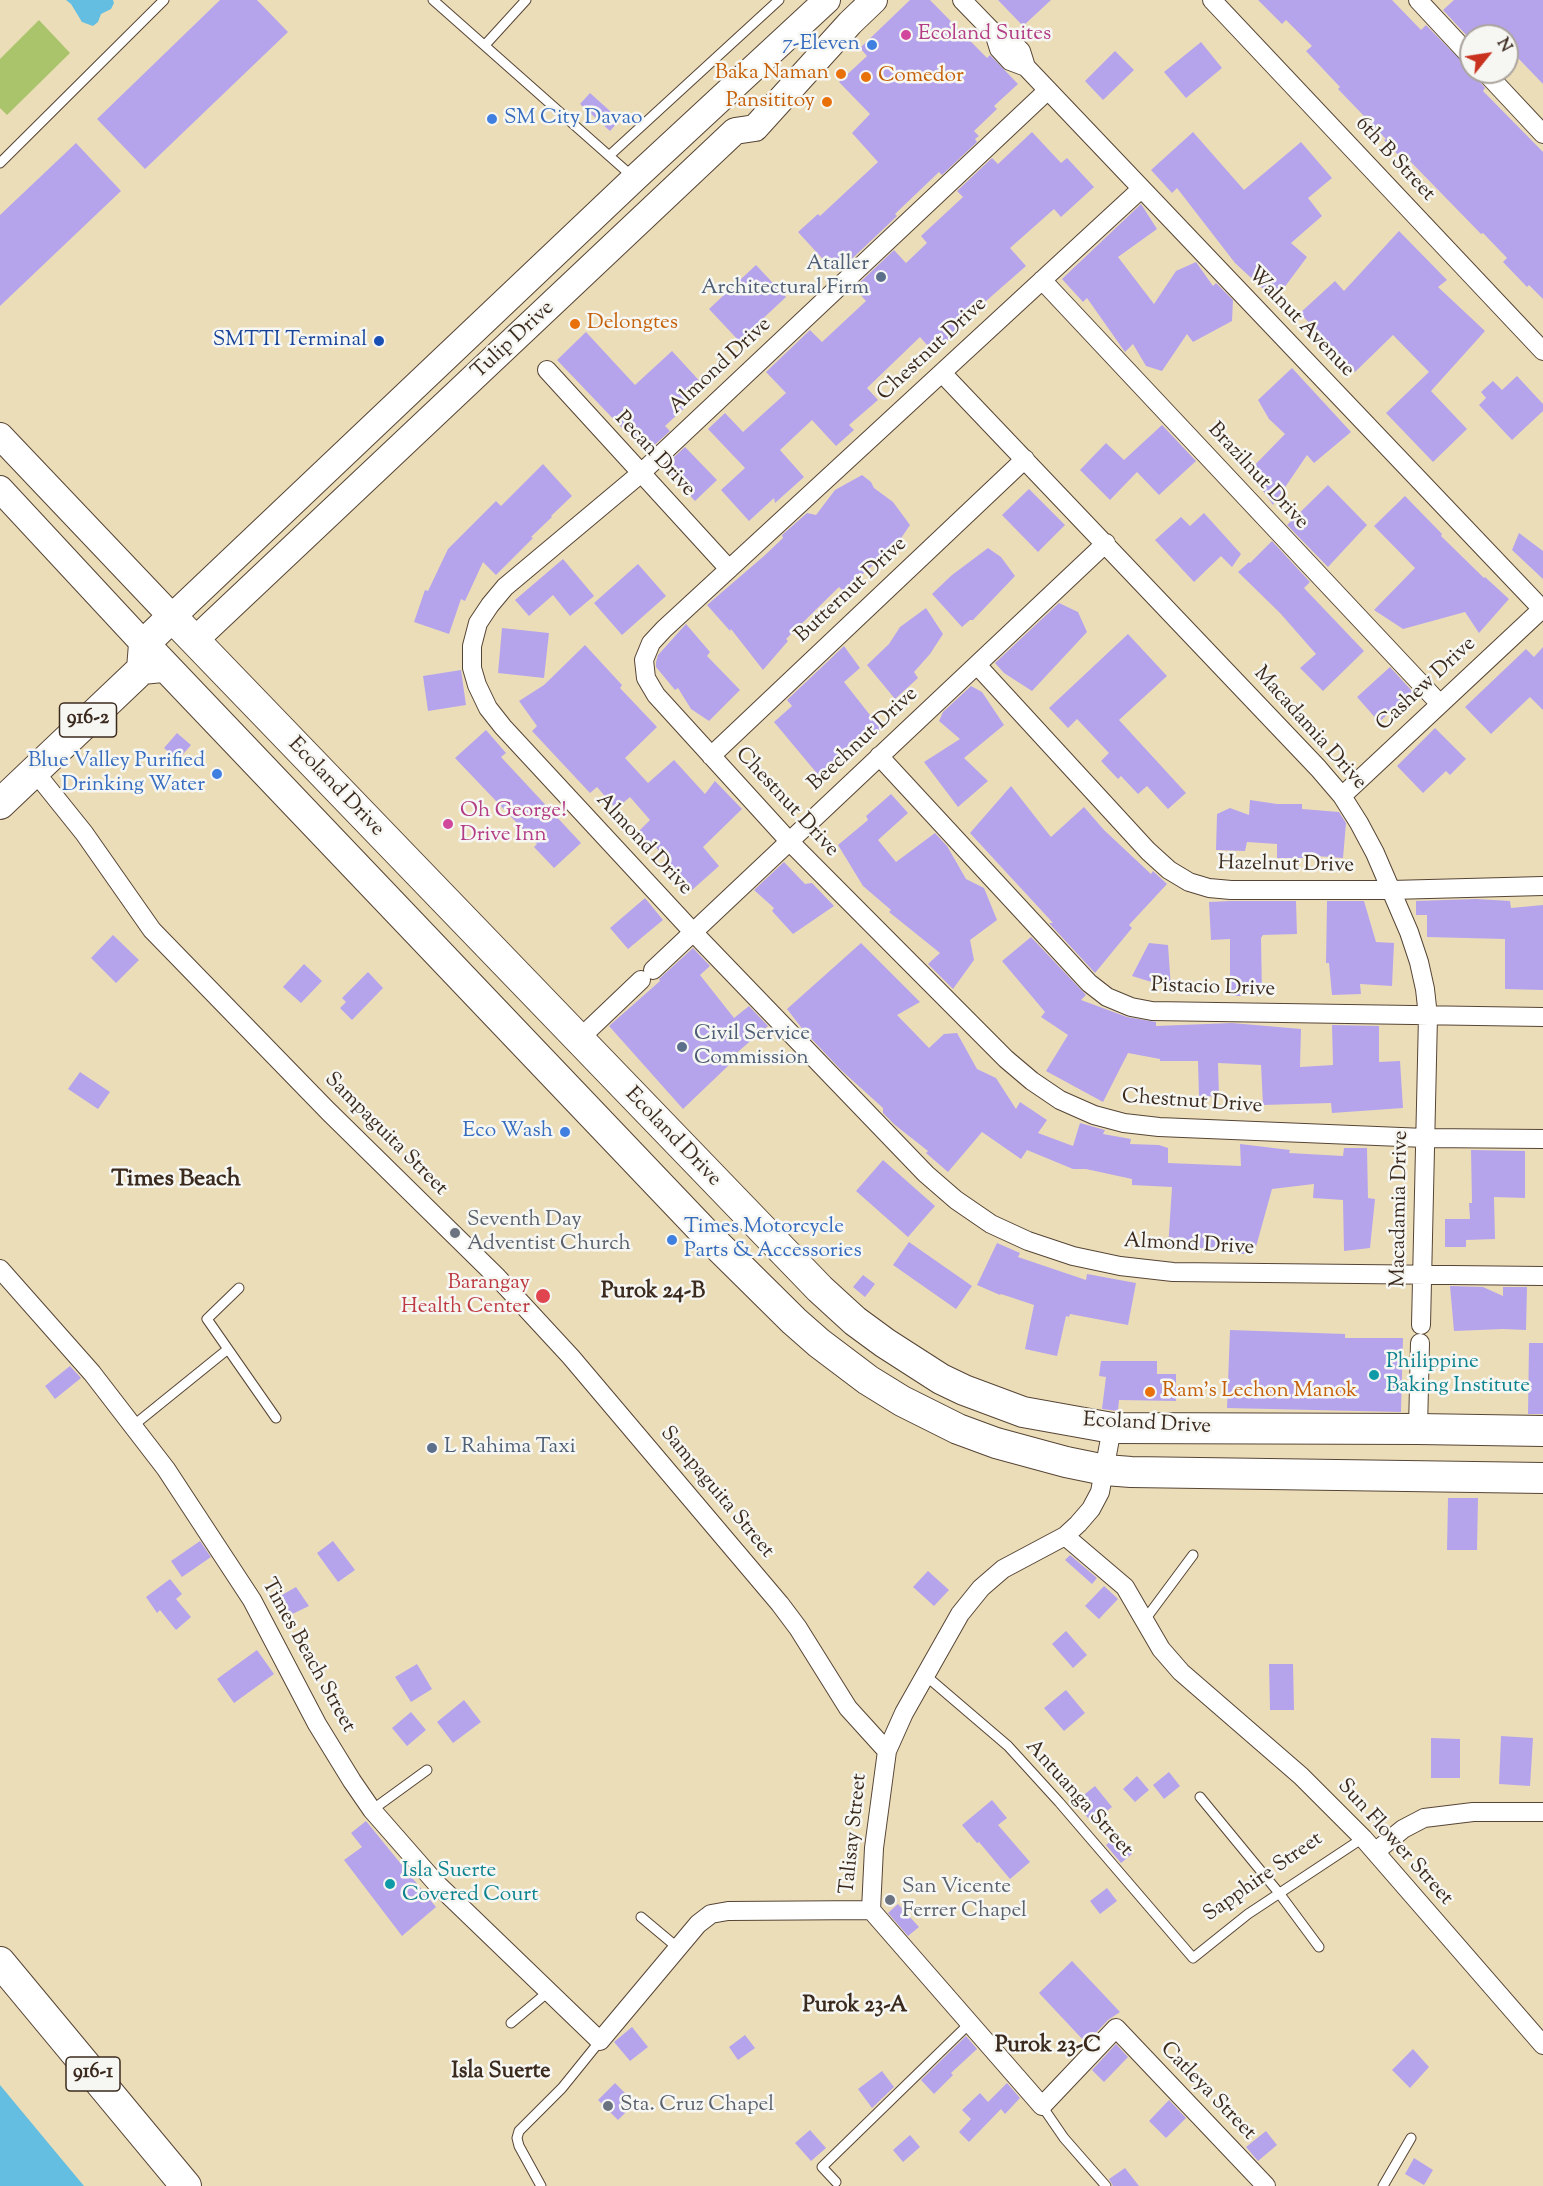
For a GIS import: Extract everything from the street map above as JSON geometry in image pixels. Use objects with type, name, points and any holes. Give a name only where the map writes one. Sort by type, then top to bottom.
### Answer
[{"type":"main road","points":[[828,0],[850,23]]},
{"type":"main road","name":"Tulip Drive","points":[[0,804],[151,660],[172,617],[635,178],[828,0]]},
{"type":"main road","name":"Tulip Drive","points":[[151,660],[194,641],[735,132],[755,128],[850,23],[874,0]]},
{"type":"main road","points":[[635,178],[660,203]]},
{"type":"main road","points":[[523,284],[547,310]]},
{"type":"main road","points":[[458,346],[482,371]]},
{"type":"main road","name":"Ecoland Drive","points":[[0,436],[194,641],[458,908],[578,1040],[820,1289],[855,1321],[885,1343],[941,1378],[996,1402],[1023,1412],[1112,1428],[1543,1431]]},
{"type":"main road","name":"Ecoland Drive","points":[[0,489],[151,660],[706,1235],[794,1321],[868,1380],[902,1401],[958,1428],[1032,1454],[1105,1470],[1543,1478]]},
{"type":"main road","name":"916-1","points":[[0,1962],[186,2186]]},
{"type":"street","name":"Walnut Avenue","points":[[962,0],[994,33],[999,49],[1010,61],[1026,67],[1543,609]]},
{"type":"street","name":"6th B Street","points":[[1212,0],[1543,351]]},
{"type":"street","points":[[1418,0],[1459,44]]},
{"type":"street","points":[[1496,84],[1543,134]]},
{"type":"street","name":"Almond Drive","points":[[1048,90],[640,474],[505,587],[478,623],[472,646],[472,668],[477,685],[488,708],[503,727],[693,932],[926,1174],[956,1200],[991,1224],[1028,1241],[1073,1256],[1120,1266],[1173,1272],[1543,1276]]},
{"type":"street","name":"Chestnut Drive","points":[[1141,189],[664,629],[651,644],[644,660],[646,678],[656,695],[789,841],[1006,1059],[1060,1100],[1094,1115],[1124,1123],[1159,1127],[1425,1138],[1543,1139]]},
{"type":"street","name":"Brazilnut Drive","points":[[1042,280],[1440,704]]},
{"type":"street","name":"Pecan Drive","points":[[547,370],[640,474],[729,568]]},
{"type":"street","name":"Macadamia Drive","points":[[942,373],[1318,768],[1342,796],[1359,823],[1391,890],[1419,962],[1428,1016],[1418,1429]]},
{"type":"street","name":"Butternut Drive","points":[[711,756],[1025,459]]},
{"type":"street","name":"Beechnut Drive","points":[[578,1040],[1106,543]]},
{"type":"street","name":"Cashew Drive","points":[[1342,796],[1543,609]]},
{"type":"street","name":"Hazelnut Drive","points":[[977,665],[1148,851],[1169,870],[1189,882],[1209,888],[1231,890],[1391,890],[1543,886]]},
{"type":"street","name":"Pistacio Drive","points":[[879,756],[1089,983],[1107,997],[1131,1007],[1152,1011],[1543,1017]]},
{"type":"street","name":"Sampaguita Street","points":[[35,772],[84,832],[152,930],[328,1110],[498,1278],[557,1341],[780,1604],[798,1628],[848,1708],[887,1752]]},
{"type":"street","name":"Times Beach Street","points":[[0,1269],[92,1373],[134,1425],[189,1503],[252,1600],[317,1724],[372,1810],[436,1882],[600,2041]]},
{"type":"street","name":"Talisay Street","points":[[600,2041],[704,1918],[718,1911],[871,1910],[874,1848],[887,1752],[904,1713],[960,1614],[981,1588],[1003,1569],[1065,1536],[1091,1509],[1100,1492],[1112,1428]]},
{"type":"street","name":"Sun Flower Street","points":[[1065,1536],[1116,1578],[1134,1602],[1168,1658],[1197,1687],[1300,1776],[1369,1845],[1543,2045]]},
{"type":"street","name":"Sapphire Street","points":[[1369,1845],[1424,1818],[1473,1812],[1543,1812]]},
{"type":"street","points":[[871,1910],[1042,2106]]},
{"type":"street","name":"Catleya Street","points":[[1042,2106],[1116,2028],[1266,2186]]},
{"type":"lane","points":[[0,163],[164,0]]},
{"type":"lane","points":[[433,0],[635,178]]},
{"type":"lane","points":[[485,45],[526,0]]},
{"type":"lane","points":[[610,155],[779,0]]},
{"type":"lane","points":[[239,1288],[207,1319],[276,1418]]},
{"type":"lane","points":[[134,1425],[228,1349]]},
{"type":"lane","points":[[1144,1621],[1193,1555]]},
{"type":"lane","name":"Antuanga Street","points":[[926,1674],[1008,1746],[1193,1958]]},
{"type":"lane","points":[[372,1810],[427,1770]]},
{"type":"lane","points":[[1200,1797],[1279,1893],[1319,1947]]},
{"type":"lane","name":"Sapphire Street","points":[[1193,1958],[1220,1935],[1279,1893],[1369,1845]]},
{"type":"lane","points":[[641,1917],[678,1948]]},
{"type":"lane","points":[[511,2024],[548,1992]]},
{"type":"lane","points":[[836,2182],[822,2167],[970,2023]]},
{"type":"lane","name":"Talisay Street","points":[[541,2186],[517,2138],[523,2126],[562,2088],[600,2041]]},
{"type":"lane","points":[[1042,2106],[1064,2138],[1106,2186]]},
{"type":"lane","points":[[1383,2186],[1411,2138]]},
{"type":"green space","points":[[39,20],[70,53],[7,115],[0,108],[0,59]]},
{"type":"water","points":[[66,0],[113,0],[114,3],[111,9],[101,14],[98,22],[93,26],[82,22]]},
{"type":"water","points":[[0,2085],[49,2144],[84,2186],[0,2186]]},
{"type":"building","points":[[220,0],[257,0],[288,32],[145,169],[97,119]]},
{"type":"building","points":[[910,0],[930,0],[987,58],[990,55],[1018,84],[994,106],[997,109],[974,131],[979,136],[975,139],[977,142],[942,175],[939,172],[838,272],[833,266],[831,268],[798,232],[818,214],[820,216],[878,162],[852,133],[870,114],[839,82],[867,56],[860,48]]},
{"type":"building","points":[[998,0],[1051,0],[1023,26]]},
{"type":"building","points":[[1258,0],[1392,0],[1421,30],[1426,25],[1459,59],[1459,84],[1482,84],[1485,88],[1483,91],[1543,152],[1543,299],[1529,285],[1527,287],[1503,262],[1507,258],[1483,233],[1481,234],[1408,159],[1405,162],[1384,140],[1386,139],[1338,89],[1340,87],[1306,51],[1312,46],[1286,20],[1282,24]]},
{"type":"building","points":[[1454,0],[1543,0],[1543,84],[1519,59],[1519,24],[1459,24],[1459,27],[1443,10]]},
{"type":"building","points":[[1201,42],[1222,68],[1186,98],[1164,72]]},
{"type":"building","points":[[1115,51],[1134,70],[1103,100],[1085,81]]},
{"type":"building","points":[[590,93],[620,120],[610,131],[580,104]]},
{"type":"building","points":[[1032,132],[1061,163],[1067,158],[1094,187],[1061,217],[1054,209],[1010,248],[1026,266],[961,323],[964,326],[934,353],[920,337],[867,388],[878,400],[849,425],[854,430],[836,446],[812,420],[780,450],[804,477],[775,503],[774,498],[749,521],[721,490],[745,468],[708,429],[725,413],[743,432],[786,393],[766,372],[810,330],[822,342],[866,301],[854,288],[894,250],[906,263],[927,243],[921,236],[963,197],[957,191],[992,158],[998,164]]},
{"type":"building","points":[[1193,132],[1244,190],[1301,142],[1332,178],[1308,198],[1322,216],[1291,243],[1307,257],[1275,300],[1235,263],[1177,188],[1172,193],[1151,170]]},
{"type":"building","points":[[76,143],[121,191],[0,306],[0,215]]},
{"type":"building","points":[[1141,204],[1157,229],[1118,257],[1154,304],[1176,271],[1196,262],[1213,286],[1216,283],[1233,300],[1232,321],[1193,342],[1187,334],[1162,371],[1146,366],[1133,344],[1125,352],[1087,298],[1083,302],[1062,279]]},
{"type":"building","points":[[1399,231],[1447,280],[1438,287],[1485,331],[1431,391],[1467,429],[1433,462],[1386,413],[1429,372],[1393,335],[1355,372],[1300,313],[1335,281],[1344,291]]},
{"type":"building","points":[[756,265],[786,297],[739,341],[709,309]]},
{"type":"building","points":[[586,332],[635,385],[672,351],[706,388],[665,426],[670,431],[648,451],[644,447],[642,449],[557,360]]},
{"type":"building","points":[[1292,368],[1351,432],[1314,463],[1307,455],[1273,505],[1249,471],[1285,434],[1269,419],[1258,400]]},
{"type":"building","points":[[1517,376],[1543,404],[1543,411],[1512,440],[1479,405],[1486,398],[1481,392],[1493,381],[1502,390]]},
{"type":"building","points":[[1162,425],[1196,461],[1159,495],[1137,472],[1110,500],[1080,470],[1106,443],[1124,460]]},
{"type":"building","points":[[685,447],[717,480],[695,501],[663,467]]},
{"type":"building","points":[[543,464],[572,496],[496,575],[483,562],[465,601],[461,599],[449,634],[414,622],[425,590],[428,591],[448,549],[496,501],[501,506]]},
{"type":"building","points":[[862,475],[871,482],[874,488],[893,502],[910,525],[889,556],[886,554],[843,591],[839,587],[786,639],[788,641],[763,670],[731,629],[730,631],[707,605],[764,556],[783,538],[782,535],[807,513],[816,515],[835,490]]},
{"type":"building","points":[[1328,485],[1367,525],[1328,567],[1287,525]]},
{"type":"building","points":[[1029,489],[1065,525],[1038,552],[1002,515]]},
{"type":"building","points":[[1405,496],[1442,534],[1441,536],[1509,599],[1479,633],[1465,612],[1403,629],[1374,610],[1415,568],[1374,526]]},
{"type":"building","points":[[1204,513],[1241,554],[1232,567],[1221,556],[1194,582],[1155,540],[1181,517],[1190,526]]},
{"type":"building","points":[[1519,533],[1543,551],[1543,579],[1512,550]]},
{"type":"building","points":[[1272,541],[1310,582],[1304,588],[1364,651],[1323,691],[1300,668],[1316,654],[1280,613],[1238,572]]},
{"type":"building","points":[[988,548],[1001,557],[1015,576],[973,620],[962,627],[932,594],[952,575]]},
{"type":"building","points":[[563,559],[594,596],[570,616],[553,595],[529,616],[515,600]]},
{"type":"building","points":[[638,564],[666,596],[622,635],[594,603]]},
{"type":"building","points":[[1059,603],[1078,612],[1087,632],[1032,691],[1004,673],[995,663]]},
{"type":"building","points":[[926,608],[943,634],[914,672],[918,678],[895,699],[867,665],[889,644],[900,627]]},
{"type":"building","points":[[686,624],[710,652],[707,656],[740,690],[709,721],[691,709],[678,688],[675,690],[656,667],[658,655]]},
{"type":"building","points":[[502,628],[549,633],[544,678],[498,673]]},
{"type":"building","points":[[1128,634],[1167,676],[1119,720],[1186,793],[1168,809],[1147,786],[1138,794],[1121,776],[1118,779],[1101,761],[1109,753],[1077,719],[1068,728],[1049,708]]},
{"type":"building","points":[[585,645],[622,685],[620,688],[657,727],[625,758],[648,783],[674,760],[705,794],[715,781],[742,809],[703,847],[719,866],[692,890],[654,845],[648,850],[634,836],[650,820],[630,797],[616,809],[597,787],[590,793],[532,731],[537,726],[519,701],[544,685]]},
{"type":"building","points":[[844,646],[860,668],[844,682],[881,729],[820,777],[774,722],[792,706],[787,700]]},
{"type":"building","points":[[1543,647],[1543,710],[1530,697],[1491,734],[1465,707],[1526,649],[1534,657]]},
{"type":"building","points":[[1390,667],[1413,692],[1379,722],[1357,697]]},
{"type":"building","points":[[461,670],[466,705],[428,711],[423,676]]},
{"type":"building","points":[[971,686],[982,692],[1004,725],[964,758],[988,781],[958,807],[924,762],[960,739],[939,721],[943,712]]},
{"type":"building","points":[[1435,728],[1466,759],[1450,775],[1446,771],[1423,793],[1397,766]]},
{"type":"building","points":[[486,730],[506,753],[501,757],[581,843],[554,868],[534,847],[537,844],[455,758]]},
{"type":"building","points":[[177,733],[191,745],[178,760],[164,748]]},
{"type":"building","points":[[1011,786],[1051,837],[1084,807],[1104,830],[1151,874],[1153,871],[1167,884],[1129,925],[1132,928],[1095,973],[1049,923],[1053,923],[970,833]]},
{"type":"building","points":[[891,794],[908,813],[878,840],[896,862],[935,833],[947,846],[966,879],[984,888],[997,920],[970,940],[974,960],[953,989],[928,964],[940,953],[889,912],[891,910],[863,886],[838,845],[868,820],[866,816]]},
{"type":"building","points":[[1250,800],[1277,804],[1302,804],[1302,809],[1339,812],[1346,823],[1343,858],[1303,855],[1303,858],[1277,858],[1277,844],[1247,842],[1245,851],[1216,850],[1217,814],[1230,808],[1249,815]]},
{"type":"building","points":[[784,862],[805,884],[812,883],[834,906],[793,934],[772,911],[774,908],[754,890]]},
{"type":"building","points":[[645,898],[663,920],[628,949],[610,928]]},
{"type":"building","points":[[1476,899],[1510,901],[1511,908],[1543,905],[1543,990],[1505,989],[1505,939],[1427,937],[1427,915],[1416,915],[1416,901]]},
{"type":"building","points":[[1296,901],[1297,934],[1263,935],[1261,938],[1262,996],[1230,996],[1230,939],[1211,940],[1209,902]]},
{"type":"building","points":[[1327,901],[1364,901],[1376,942],[1394,943],[1392,986],[1360,984],[1361,994],[1332,995],[1329,963],[1326,963]]},
{"type":"building","points":[[113,935],[139,960],[116,983],[91,958]]},
{"type":"building","points":[[1031,937],[1086,995],[1081,1000],[1127,1017],[1156,1022],[1156,1026],[1232,1023],[1301,1029],[1300,1067],[1333,1065],[1332,1025],[1379,1026],[1379,1062],[1400,1061],[1403,1108],[1332,1113],[1331,1103],[1263,1105],[1261,1065],[1218,1063],[1219,1096],[1199,1097],[1198,1061],[1160,1061],[1160,1059],[1128,1053],[1103,1102],[1046,1071],[1068,1035],[1041,1017],[1045,1012],[1002,961]]},
{"type":"building","points":[[861,943],[920,1002],[897,1015],[929,1048],[944,1034],[957,1033],[977,1069],[996,1078],[1016,1109],[1020,1102],[1047,1120],[1038,1133],[1073,1146],[1080,1123],[1105,1130],[1103,1134],[1131,1139],[1130,1144],[1159,1145],[1168,1148],[1168,1163],[1241,1166],[1240,1144],[1290,1150],[1289,1153],[1343,1156],[1344,1148],[1367,1148],[1368,1198],[1375,1199],[1370,1248],[1344,1251],[1343,1200],[1313,1198],[1314,1184],[1272,1189],[1254,1254],[1236,1254],[1237,1244],[1208,1251],[1208,1248],[1168,1249],[1172,1187],[1132,1185],[1132,1179],[1086,1169],[1073,1169],[1027,1150],[1021,1159],[982,1132],[948,1172],[926,1153],[928,1151],[883,1113],[883,1108],[841,1070],[804,1031],[787,1009]]},
{"type":"building","points":[[1149,943],[1168,945],[1171,988],[1132,976]]},
{"type":"building","points":[[693,948],[710,966],[700,975],[734,1018],[749,1006],[768,1026],[726,1062],[729,1065],[683,1109],[609,1026]]},
{"type":"building","points":[[304,964],[322,981],[301,1003],[283,987]]},
{"type":"building","points":[[368,972],[383,988],[352,1020],[340,1008],[346,1002],[342,998]]},
{"type":"building","points":[[80,1072],[110,1092],[98,1109],[68,1089]]},
{"type":"building","points":[[1471,1150],[1525,1151],[1525,1198],[1494,1197],[1495,1239],[1466,1240],[1466,1247],[1445,1247],[1445,1219],[1470,1219]]},
{"type":"building","points":[[883,1160],[935,1206],[908,1237],[856,1191]]},
{"type":"building","points":[[909,1242],[972,1286],[956,1309],[893,1265]]},
{"type":"building","points":[[997,1243],[1020,1253],[1018,1257],[1086,1280],[1087,1274],[1136,1283],[1128,1325],[1070,1314],[1069,1317],[1066,1316],[1057,1356],[1025,1349],[1034,1305],[1000,1295],[977,1285]]},
{"type":"building","points":[[863,1275],[875,1284],[865,1297],[853,1287]]},
{"type":"building","points":[[1450,1286],[1483,1287],[1503,1296],[1503,1287],[1527,1287],[1526,1330],[1454,1331]]},
{"type":"building","points":[[1230,1330],[1345,1334],[1345,1338],[1403,1338],[1401,1412],[1227,1408]]},
{"type":"building","points":[[1529,1343],[1543,1343],[1543,1414],[1528,1414]]},
{"type":"building","points":[[1101,1361],[1157,1361],[1157,1374],[1176,1374],[1176,1401],[1119,1400],[1118,1411],[1102,1409],[1106,1377],[1099,1376]]},
{"type":"building","points":[[70,1366],[81,1378],[55,1399],[45,1386]]},
{"type":"building","points":[[1448,1498],[1478,1498],[1477,1550],[1447,1550]]},
{"type":"building","points":[[200,1541],[211,1557],[182,1577],[171,1561]]},
{"type":"building","points":[[333,1541],[355,1570],[338,1582],[317,1553]]},
{"type":"building","points":[[1070,1555],[1097,1578],[1092,1584],[1065,1560]]},
{"type":"building","points":[[928,1571],[949,1590],[934,1606],[913,1587]]},
{"type":"building","points":[[170,1579],[182,1594],[176,1599],[191,1617],[176,1630],[160,1610],[157,1613],[146,1597]]},
{"type":"building","points":[[1104,1586],[1118,1599],[1099,1619],[1085,1606]]},
{"type":"building","points":[[296,1587],[309,1606],[284,1618],[275,1599]]},
{"type":"building","points":[[1066,1631],[1087,1655],[1073,1668],[1052,1644]]},
{"type":"building","points":[[257,1650],[274,1674],[234,1703],[217,1679]]},
{"type":"building","points":[[417,1664],[432,1689],[411,1702],[395,1677]]},
{"type":"building","points":[[1269,1664],[1293,1664],[1294,1710],[1270,1710]]},
{"type":"building","points":[[1066,1690],[1085,1713],[1064,1731],[1044,1708]]},
{"type":"building","points":[[464,1700],[481,1722],[453,1743],[437,1722]]},
{"type":"building","points":[[411,1712],[426,1730],[407,1746],[392,1728]]},
{"type":"building","points":[[1501,1736],[1533,1738],[1530,1786],[1499,1784]]},
{"type":"building","points":[[1431,1738],[1460,1739],[1460,1778],[1431,1778]]},
{"type":"building","points":[[1169,1772],[1180,1786],[1164,1799],[1153,1785]]},
{"type":"building","points":[[1137,1776],[1149,1790],[1135,1802],[1123,1789]]},
{"type":"building","points":[[1095,1786],[1112,1807],[1092,1823],[1075,1802]]},
{"type":"building","points":[[992,1800],[1007,1818],[998,1825],[1030,1862],[1010,1879],[962,1825]]},
{"type":"building","name":"Isla Suerte Covered Court","points":[[366,1821],[436,1907],[402,1936],[344,1860],[362,1847],[351,1833]]},
{"type":"building","points":[[1117,1836],[1132,1854],[1121,1863],[1106,1845]]},
{"type":"building","points":[[1107,1888],[1117,1901],[1100,1914],[1090,1901]]},
{"type":"building","points":[[898,1904],[919,1927],[908,1936],[888,1913]]},
{"type":"building","points":[[1072,1961],[1120,2012],[1108,2020],[1086,2043],[1039,1993]]},
{"type":"building","points":[[632,2027],[648,2047],[630,2061],[614,2042]]},
{"type":"building","points":[[745,2035],[755,2048],[738,2060],[729,2047]]},
{"type":"building","points":[[966,2036],[977,2049],[951,2073],[953,2075],[934,2094],[921,2080]]},
{"type":"building","points":[[1116,2044],[1128,2057],[1104,2082],[1092,2070]]},
{"type":"building","points":[[1413,2049],[1429,2067],[1410,2088],[1392,2070]]},
{"type":"building","points":[[882,2071],[894,2087],[872,2108],[858,2089]]},
{"type":"building","points":[[615,2083],[635,2103],[618,2120],[598,2100]]},
{"type":"building","points":[[1007,2083],[1020,2098],[1005,2114],[1001,2109],[969,2142],[959,2132],[971,2119],[962,2110],[980,2093],[988,2102]]},
{"type":"building","points":[[1169,2100],[1186,2118],[1166,2138],[1149,2121]]},
{"type":"building","points":[[810,2130],[826,2148],[811,2161],[795,2143]]},
{"type":"building","points":[[1266,2131],[1277,2145],[1258,2161],[1246,2147]]},
{"type":"building","points":[[910,2135],[920,2147],[903,2162],[893,2150]]},
{"type":"building","points":[[1414,2158],[1433,2170],[1424,2185],[1405,2174]]},
{"type":"building","points":[[1125,2168],[1139,2186],[1113,2186],[1109,2179]]},
{"type":"place","name":"Ecoland Suites","points":[[906,35]]},
{"type":"place","name":"7-Eleven","points":[[872,45]]},
{"type":"place","name":"Baka Naman","points":[[841,74]]},
{"type":"place","name":"Comedor","points":[[866,77]]},
{"type":"place","name":"Pansititoy","points":[[827,102]]},
{"type":"place","name":"SM City Davao","points":[[492,119]]},
{"type":"place","name":"Ataller Architectural Firm","points":[[881,277]]},
{"type":"place","name":"Delongtes","points":[[575,324]]},
{"type":"place","name":"SMTTI Terminal","points":[[379,341]]},
{"type":"place","name":"Blue Valley Purified Drinking Water","points":[[217,774]]},
{"type":"place","name":"Oh George! Drive Inn","points":[[448,824]]},
{"type":"place","name":"Civil Service Commission","points":[[682,1047]]},
{"type":"place","name":"Eco Wash","points":[[565,1132]]},
{"type":"place","name":"Seventh Day Adventist Church","points":[[455,1233]]},
{"type":"place","name":"Times Motorcycle Parts & Accessories","points":[[672,1240]]},
{"type":"place","name":"Barangay Health Center","points":[[543,1296]]},
{"type":"place","name":"Philippine Baking Institute","points":[[1374,1375]]},
{"type":"place","name":"Ram's Lechon Manok","points":[[1150,1392]]},
{"type":"place","name":"L Rahima Taxi","points":[[432,1448]]},
{"type":"place","name":"Isla Suerte Covered Court","points":[[390,1884]]},
{"type":"place","name":"San Vicente Ferrer Chapel","points":[[890,1900]]},
{"type":"place","name":"Sta. Cruz Chapel","points":[[608,2106]]},
{"type":"district","name":"Times Beach","points":[[176,1181]]},
{"type":"district","name":"Purok 24-B","points":[[653,1293]]},
{"type":"district","name":"Purok 23-A","points":[[855,2007]]},
{"type":"district","name":"Purok 23-C","points":[[1048,2047]]},
{"type":"district","name":"Isla Suerte","points":[[501,2073]]}]
